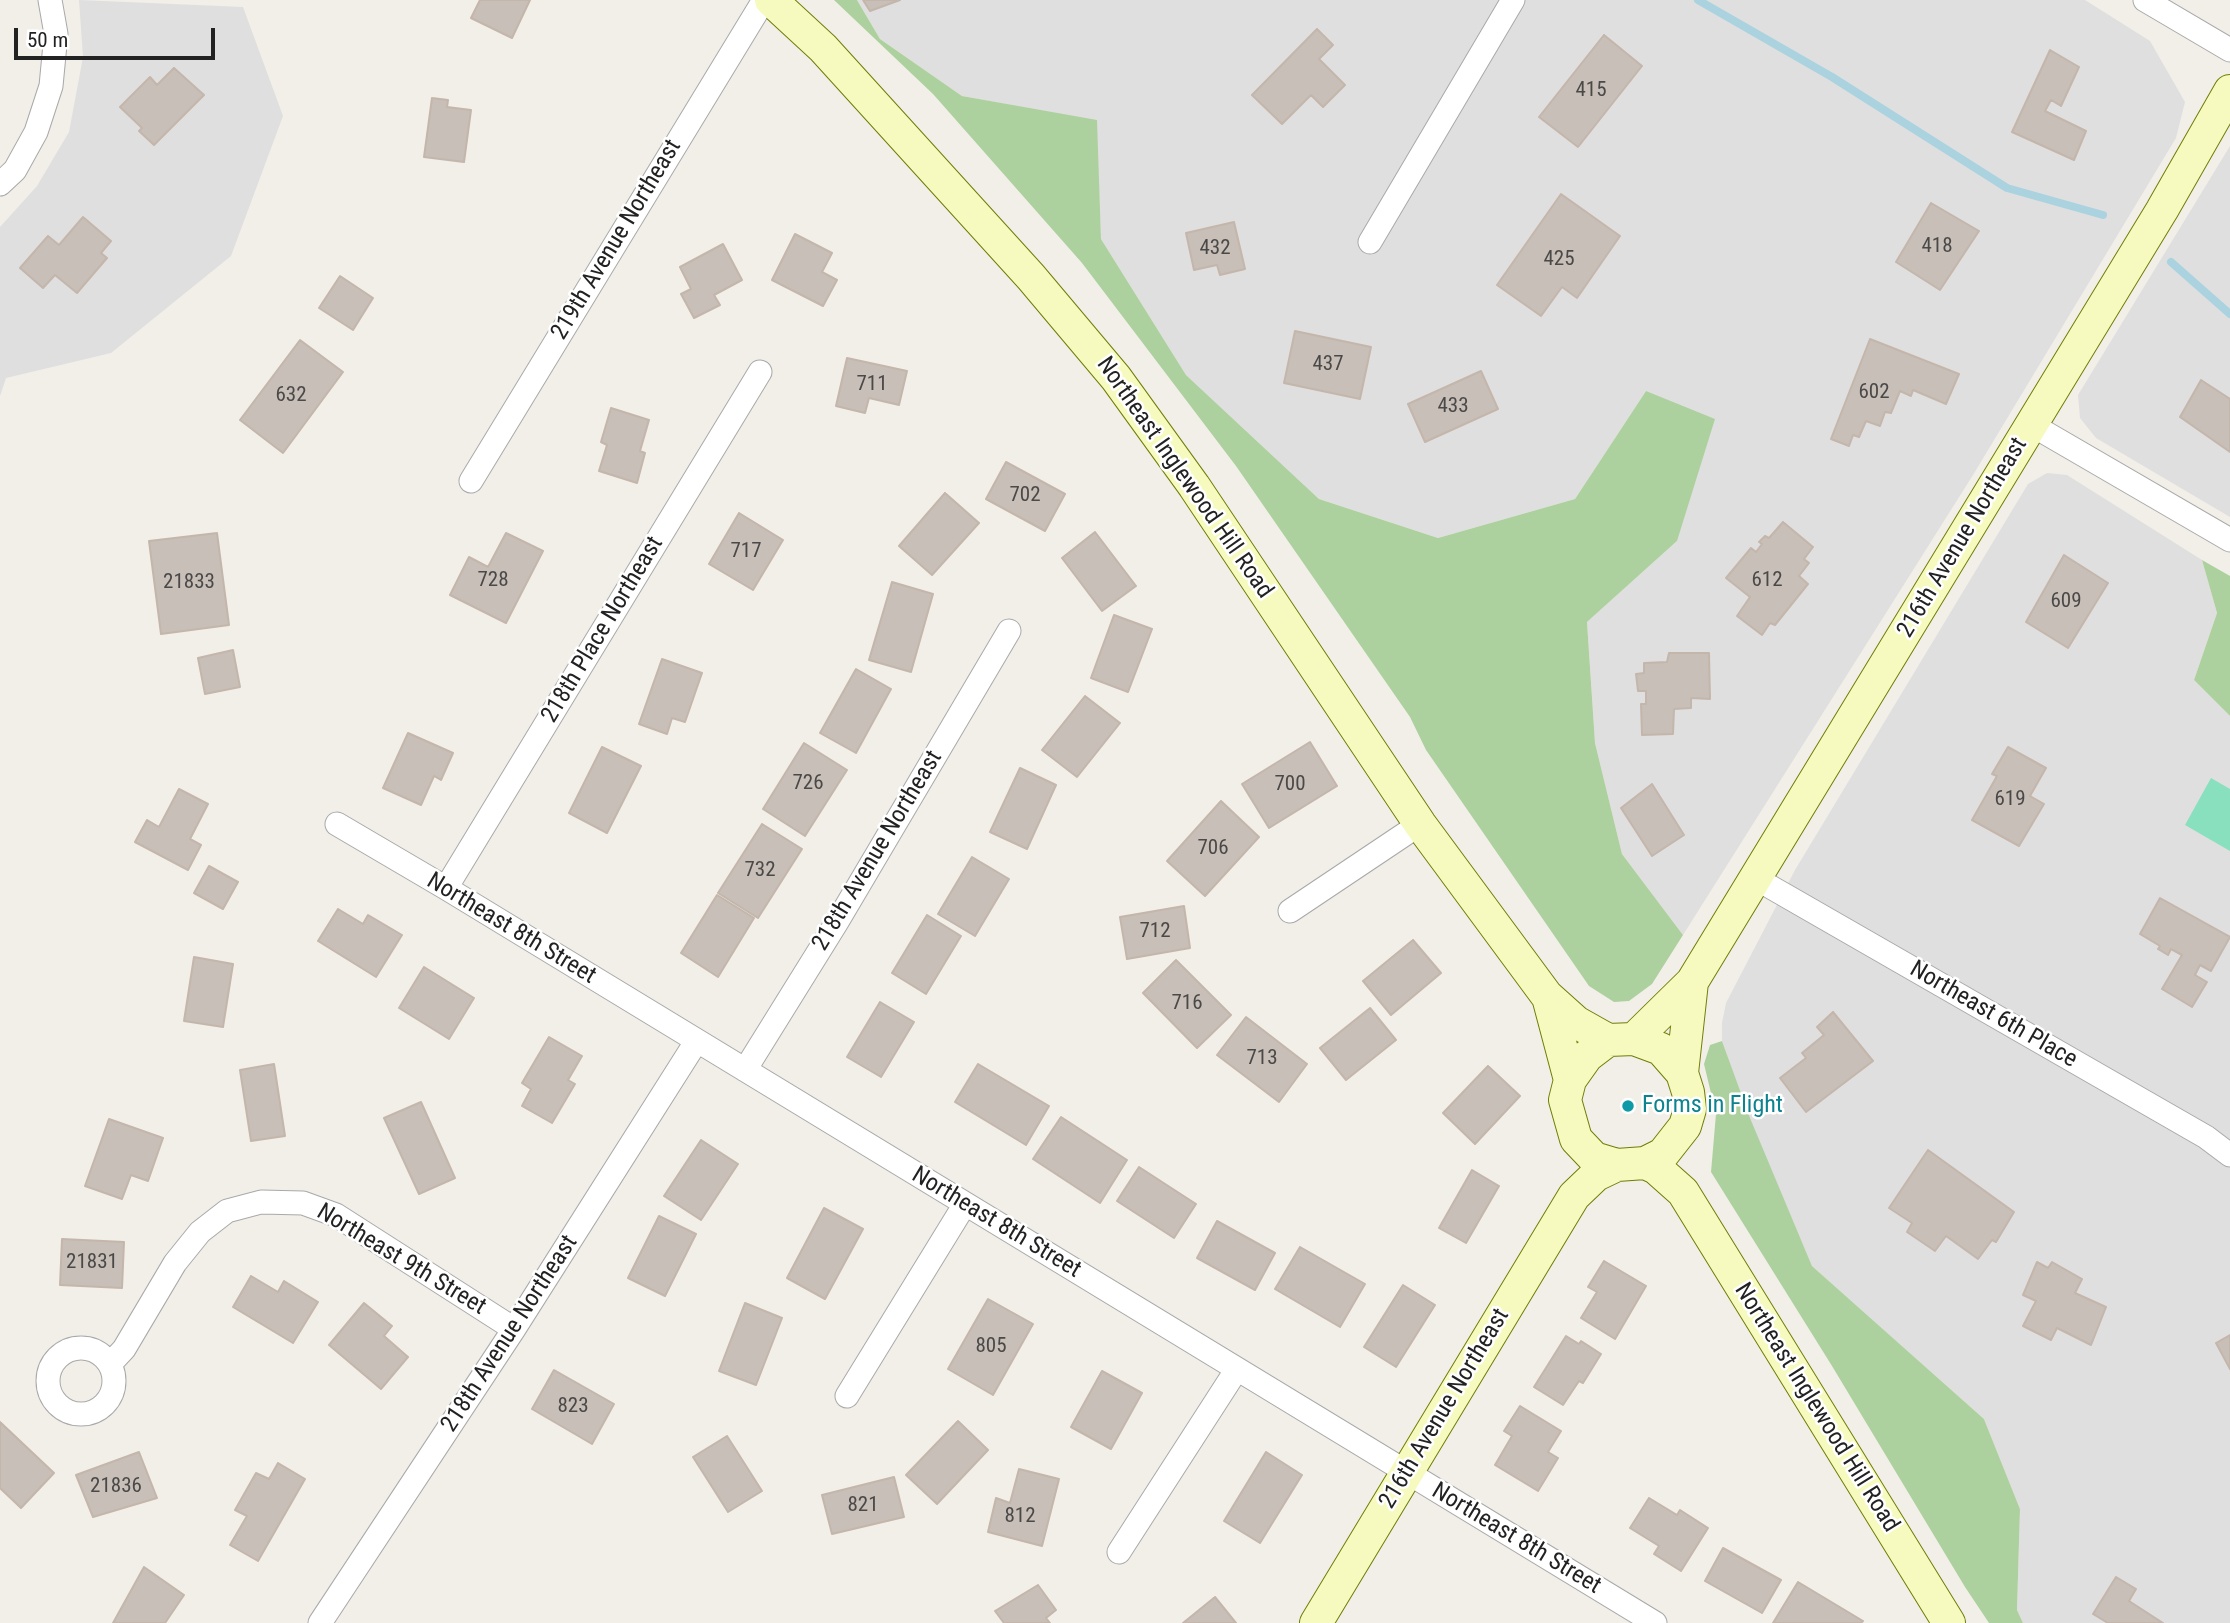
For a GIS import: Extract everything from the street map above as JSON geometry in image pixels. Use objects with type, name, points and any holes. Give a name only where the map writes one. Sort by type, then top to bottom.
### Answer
[{"type":"street","points":[[0,184],[15,170],[36,132],[51,86],[55,34],[50,0]]},
{"type":"street","name":"219th Avenue Northeast","points":[[471,481],[764,0]]},
{"type":"street","name":"Northeast Inglewood Hill Road","points":[[771,0],[823,48],[1031,277],[1116,378],[1194,486],[1420,824],[1547,996],[1576,1022],[1621,1039]]},
{"type":"street","points":[[1370,242],[1513,0]]},
{"type":"street","points":[[2145,0],[2230,50]]},
{"type":"street","name":"216th Avenue Northeast","points":[[1621,1039],[1692,982],[2162,210],[2230,91]]},
{"type":"street","name":"218th Place Northeast","points":[[446,888],[760,372]]},
{"type":"street","points":[[2032,425],[2230,540]]},
{"type":"street","name":"218th Avenue Northeast","points":[[744,1070],[837,922],[1009,631]]},
{"type":"street","name":"Northeast 8th Street","points":[[337,824],[1655,1623]]},
{"type":"street","points":[[1290,911],[1420,824]]},
{"type":"street","name":"Northeast 6th Place","points":[[1755,878],[2206,1137],[2230,1155]]},
{"type":"street","name":"216th Avenue Northeast","points":[[1682,1073],[1692,982]]},
{"type":"street","name":"Northeast Inglewood Hill Road","points":[[1547,996],[1570,1080]]},
{"type":"street","points":[[1621,1039],[1661,1049],[1682,1073],[1690,1109],[1685,1126],[1663,1154],[1631,1164],[1594,1158],[1576,1139],[1565,1100],[1570,1080],[1587,1056],[1621,1039]]},
{"type":"street","name":"218th Avenue Northeast","points":[[320,1623],[514,1329],[696,1042]]},
{"type":"street","name":"Northeast Inglewood Hill Road","points":[[1683,1192],[1678,1157],[1685,1126]]},
{"type":"street","name":"216th Avenue Northeast","points":[[1574,1196],[1578,1167],[1576,1139]]},
{"type":"street","name":"Northeast Inglewood Hill Road","points":[[1631,1164],[1656,1168],[1683,1192],[1949,1623]]},
{"type":"street","name":"216th Avenue Northeast","points":[[1316,1623],[1574,1196],[1597,1175],[1631,1164]]},
{"type":"street","name":"Northeast 9th Street","points":[[110,1364],[124,1349],[176,1263],[200,1232],[227,1211],[261,1202],[303,1203],[336,1215],[514,1329]]},
{"type":"street","points":[[847,1396],[965,1204]]},
{"type":"street","points":[[1119,1552],[1237,1369]]},
{"type":"shaded area","points":[[79,0],[243,7],[283,116],[231,256],[111,353],[6,378],[0,396],[0,227],[37,186],[69,132],[83,57]]},
{"type":"shaded area","points":[[857,0],[2085,0],[2150,41],[2185,102],[2176,138],[1973,475],[1683,935],[1622,854],[1595,743],[1587,622],[1677,541],[1646,391],[1575,499],[1438,538],[1319,499],[1186,375],[1101,239],[1096,121],[962,96],[880,39]]},
{"type":"shaded area","points":[[2230,146],[2230,517],[2096,438],[2080,418],[2078,395]]},
{"type":"shaded area","points":[[2047,473],[2067,475],[2202,560],[2217,613],[2194,680],[2230,716],[2230,1623],[2023,1623],[2017,1610],[2020,1509],[1984,1419],[1812,1266],[1749,1118],[1722,1041],[1726,1003],[1795,870],[2028,484]]},
{"type":"green space","points":[[834,0],[857,0],[880,39],[962,96],[1097,120],[1101,239],[1186,375],[1319,499],[1438,538],[1575,499],[1646,391],[1715,419],[1677,541],[1587,622],[1595,743],[1622,854],[1683,935],[1652,984],[1629,1001],[1614,1002],[1589,986],[1426,750],[1410,717],[1236,466],[1082,263],[933,94]]},
{"type":"green space","points":[[2202,560],[2230,576],[2230,716],[2194,680],[2217,613]]},
{"type":"green space","points":[[2211,778],[2230,789],[2230,851],[2185,825]]},
{"type":"green space","points":[[1722,1041],[1750,1118],[1812,1266],[1984,1419],[2020,1509],[2017,1610],[2023,1623],[1989,1623],[1711,1172],[1716,1114],[1704,1064],[1710,1045]]},
{"type":"building","points":[[480,0],[530,0],[512,38],[471,18]]},
{"type":"building","points":[[863,0],[900,0],[870,11]]},
{"type":"building","points":[[1317,29],[1333,45],[1319,59],[1345,85],[1323,107],[1311,95],[1282,124],[1252,95]]},
{"type":"building","points":[[1604,35],[1642,66],[1578,147],[1539,117]]},
{"type":"building","points":[[2050,50],[2079,67],[2061,106],[2051,100],[2045,111],[2086,131],[2074,160],[2012,132]]},
{"type":"building","points":[[174,68],[204,95],[154,145],[139,131],[142,128],[120,107],[150,77],[157,85]]},
{"type":"building","points":[[432,98],[448,100],[447,107],[471,110],[464,162],[424,157]]},
{"type":"building","points":[[1561,194],[1620,236],[1577,298],[1562,287],[1541,316],[1497,285]]},
{"type":"building","points":[[1931,203],[1979,231],[1940,290],[1896,262]]},
{"type":"building","points":[[83,217],[111,241],[101,253],[107,258],[77,293],[55,275],[43,288],[20,268],[48,236],[59,245]]},
{"type":"building","points":[[1234,222],[1245,269],[1220,275],[1217,265],[1194,270],[1186,233]]},
{"type":"building","points":[[795,234],[832,253],[822,272],[837,280],[823,306],[772,280]]},
{"type":"building","points":[[723,244],[742,280],[714,295],[720,305],[694,318],[681,294],[691,289],[680,267]]},
{"type":"building","points":[[340,276],[373,298],[353,330],[319,308]]},
{"type":"building","points":[[1295,331],[1371,347],[1360,399],[1284,383]]},
{"type":"building","points":[[1870,339],[1959,374],[1946,404],[1913,390],[1911,396],[1900,391],[1891,413],[1885,412],[1880,426],[1866,421],[1859,437],[1853,435],[1849,446],[1831,439]]},
{"type":"building","points":[[300,340],[343,372],[283,453],[240,420]]},
{"type":"building","points":[[847,358],[907,371],[899,405],[869,398],[865,413],[836,406]]},
{"type":"building","points":[[1481,371],[1498,409],[1425,442],[1408,404]]},
{"type":"building","points":[[2201,380],[2230,399],[2230,452],[2180,417]]},
{"type":"building","points":[[611,408],[649,420],[640,451],[645,453],[637,483],[599,471],[607,445],[601,442]]},
{"type":"building","points":[[1006,462],[1065,494],[1045,531],[986,499]]},
{"type":"building","points":[[945,493],[979,523],[932,575],[899,546]]},
{"type":"building","points":[[739,513],[783,540],[753,590],[709,564]]},
{"type":"building","points":[[1783,522],[1813,547],[1804,559],[1809,563],[1799,576],[1808,584],[1775,625],[1770,623],[1762,635],[1737,616],[1750,597],[1726,578],[1751,548],[1756,552],[1762,544],[1759,542],[1765,536],[1769,538]]},
{"type":"building","points":[[1095,532],[1136,586],[1102,611],[1062,558]]},
{"type":"building","points":[[217,533],[229,625],[161,634],[149,541]]},
{"type":"building","points":[[506,533],[543,551],[506,623],[450,595],[469,557],[488,567]]},
{"type":"building","points":[[2064,555],[2108,583],[2068,648],[2026,622]]},
{"type":"building","points":[[892,582],[933,594],[911,672],[869,660]]},
{"type":"building","points":[[1114,615],[1152,629],[1128,692],[1091,678]]},
{"type":"building","points":[[233,650],[240,687],[205,694],[198,658]]},
{"type":"building","points":[[1669,653],[1709,653],[1710,699],[1691,698],[1691,708],[1674,709],[1673,734],[1642,735],[1641,704],[1646,704],[1646,691],[1638,691],[1636,674],[1644,673],[1644,663],[1667,662]]},
{"type":"building","points":[[662,659],[702,673],[685,722],[672,718],[667,734],[639,724]]},
{"type":"building","points":[[856,669],[891,689],[856,753],[820,733]]},
{"type":"building","points":[[1085,696],[1120,723],[1077,777],[1042,750]]},
{"type":"building","points":[[408,733],[453,753],[441,780],[434,776],[421,805],[383,788]]},
{"type":"building","points":[[1310,742],[1337,786],[1269,828],[1242,784]]},
{"type":"building","points":[[804,743],[847,770],[805,836],[763,809]]},
{"type":"building","points":[[602,747],[641,766],[607,833],[569,813]]},
{"type":"building","points":[[2008,747],[2046,768],[2030,796],[2044,804],[2019,846],[1972,820],[1997,776],[1992,774]]},
{"type":"building","points":[[1020,768],[1056,785],[1027,849],[990,832]]},
{"type":"building","points":[[1652,784],[1684,835],[1652,856],[1621,808]]},
{"type":"building","points":[[179,789],[208,804],[190,839],[201,845],[188,870],[135,842],[147,820],[159,827]]},
{"type":"building","points":[[1221,801],[1259,837],[1205,896],[1167,861]]},
{"type":"building","points":[[762,824],[802,849],[758,918],[718,893]]},
{"type":"building","points":[[972,857],[1009,879],[975,936],[938,914]]},
{"type":"building","points":[[209,866],[238,882],[223,909],[194,893]]},
{"type":"building","points":[[717,895],[754,918],[718,977],[681,953]]},
{"type":"building","points":[[2160,898],[2230,937],[2211,971],[2200,965],[2195,975],[2207,982],[2192,1007],[2162,989],[2182,955],[2171,949],[2168,955],[2158,949],[2160,946],[2140,934]]},
{"type":"building","points":[[1184,906],[1190,948],[1127,959],[1120,917]]},
{"type":"building","points":[[338,909],[363,924],[368,915],[402,935],[376,977],[318,941]]},
{"type":"building","points":[[927,915],[961,936],[926,994],[892,973]]},
{"type":"building","points":[[1413,940],[1441,973],[1391,1015],[1363,981]]},
{"type":"building","points":[[194,957],[233,964],[223,1027],[184,1021]]},
{"type":"building","points":[[1176,960],[1231,1015],[1197,1048],[1143,993]]},
{"type":"building","points":[[424,967],[474,998],[449,1039],[399,1008]]},
{"type":"building","points":[[880,1002],[914,1022],[881,1077],[847,1057]]},
{"type":"building","points":[[1370,1008],[1396,1040],[1346,1080],[1320,1048]]},
{"type":"building","points":[[1833,1012],[1873,1061],[1806,1112],[1780,1078],[1806,1058],[1802,1053],[1824,1035],[1817,1027]]},
{"type":"building","points":[[1246,1017],[1307,1064],[1279,1102],[1217,1055]]},
{"type":"building","points":[[549,1037],[582,1056],[568,1080],[575,1084],[552,1123],[522,1106],[531,1089],[522,1083]]},
{"type":"building","points":[[274,1064],[285,1136],[251,1141],[240,1070]]},
{"type":"building","points":[[978,1064],[1049,1106],[1026,1145],[955,1102]]},
{"type":"building","points":[[1488,1066],[1520,1096],[1475,1144],[1443,1113]]},
{"type":"building","points":[[421,1102],[455,1178],[419,1194],[384,1118]]},
{"type":"building","points":[[1061,1117],[1127,1160],[1100,1203],[1033,1159]]},
{"type":"building","points":[[109,1119],[163,1138],[148,1181],[131,1175],[122,1199],[85,1186]]},
{"type":"building","points":[[701,1140],[738,1164],[701,1220],[664,1196]]},
{"type":"building","points":[[1928,1150],[2014,1212],[1996,1242],[1992,1240],[1978,1259],[1946,1236],[1935,1251],[1907,1232],[1912,1223],[1889,1208]]},
{"type":"building","points":[[1139,1167],[1196,1204],[1174,1238],[1117,1201]]},
{"type":"building","points":[[1472,1170],[1499,1186],[1466,1243],[1439,1228]]},
{"type":"building","points":[[824,1208],[863,1229],[825,1299],[787,1278]]},
{"type":"building","points":[[659,1216],[696,1234],[665,1296],[628,1278]]},
{"type":"building","points":[[1217,1221],[1275,1253],[1255,1290],[1197,1258]]},
{"type":"building","points":[[62,1239],[124,1242],[122,1288],[60,1285]]},
{"type":"building","points":[[1300,1247],[1365,1284],[1340,1327],[1275,1289]]},
{"type":"building","points":[[1604,1261],[1646,1286],[1615,1339],[1581,1318],[1597,1292],[1588,1287]]},
{"type":"building","points":[[2037,1262],[2048,1268],[2052,1262],[2082,1279],[2075,1293],[2106,1307],[2091,1345],[2057,1328],[2051,1340],[2023,1326],[2036,1301],[2023,1295]]},
{"type":"building","points":[[251,1276],[278,1292],[284,1281],[318,1302],[293,1343],[233,1307]]},
{"type":"building","points":[[1403,1285],[1435,1305],[1396,1367],[1364,1347]]},
{"type":"building","points":[[988,1299],[1033,1324],[993,1395],[948,1369]]},
{"type":"building","points":[[364,1303],[392,1326],[384,1336],[408,1357],[381,1389],[329,1345]]},
{"type":"building","points":[[745,1303],[782,1318],[756,1385],[719,1371]]},
{"type":"building","points":[[2230,1335],[2230,1369],[2216,1343]]},
{"type":"building","points":[[1566,1336],[1579,1344],[1581,1341],[1601,1354],[1583,1383],[1579,1381],[1563,1405],[1534,1387]]},
{"type":"building","points":[[554,1370],[614,1404],[592,1444],[532,1409]]},
{"type":"building","points":[[1102,1371],[1142,1393],[1111,1449],[1071,1427]]},
{"type":"building","points":[[1520,1406],[1561,1431],[1548,1452],[1558,1458],[1538,1491],[1495,1465],[1512,1436],[1504,1431]]},
{"type":"building","points":[[958,1421],[988,1450],[937,1504],[906,1475]]},
{"type":"building","points":[[0,1422],[54,1473],[21,1508],[0,1488]]},
{"type":"building","points":[[727,1436],[762,1491],[728,1512],[693,1457]]},
{"type":"building","points":[[139,1452],[157,1498],[93,1517],[76,1475]]},
{"type":"building","points":[[1266,1452],[1302,1475],[1260,1543],[1224,1521]]},
{"type":"building","points":[[278,1463],[305,1479],[258,1561],[230,1545],[247,1516],[235,1510],[256,1473],[269,1479]]},
{"type":"building","points":[[1019,1469],[1059,1479],[1042,1546],[988,1532],[996,1498],[1010,1503]]},
{"type":"building","points":[[894,1477],[904,1517],[832,1534],[822,1495]]},
{"type":"building","points":[[1649,1498],[1677,1515],[1680,1510],[1708,1528],[1681,1571],[1654,1554],[1659,1546],[1630,1528]]},
{"type":"building","points":[[1723,1548],[1781,1580],[1762,1613],[1705,1581]]},
{"type":"building","points":[[144,1567],[184,1595],[165,1623],[113,1623]]},
{"type":"building","points":[[2116,1577],[2136,1589],[2129,1601],[2163,1623],[2108,1623],[2093,1614]]},
{"type":"building","points":[[1798,1582],[1863,1621],[1773,1623]]},
{"type":"building","points":[[1038,1585],[1056,1610],[1046,1618],[1050,1623],[1004,1623],[995,1611]]},
{"type":"building","points":[[1215,1597],[1236,1623],[1183,1623]]},
{"type":"waterway","points":[[1698,0],[1832,77],[2007,188],[2103,215]]},
{"type":"waterway","points":[[2171,262],[2230,314]]},
{"type":"place","name":"Forms in Flight","points":[[1628,1106]]}]
